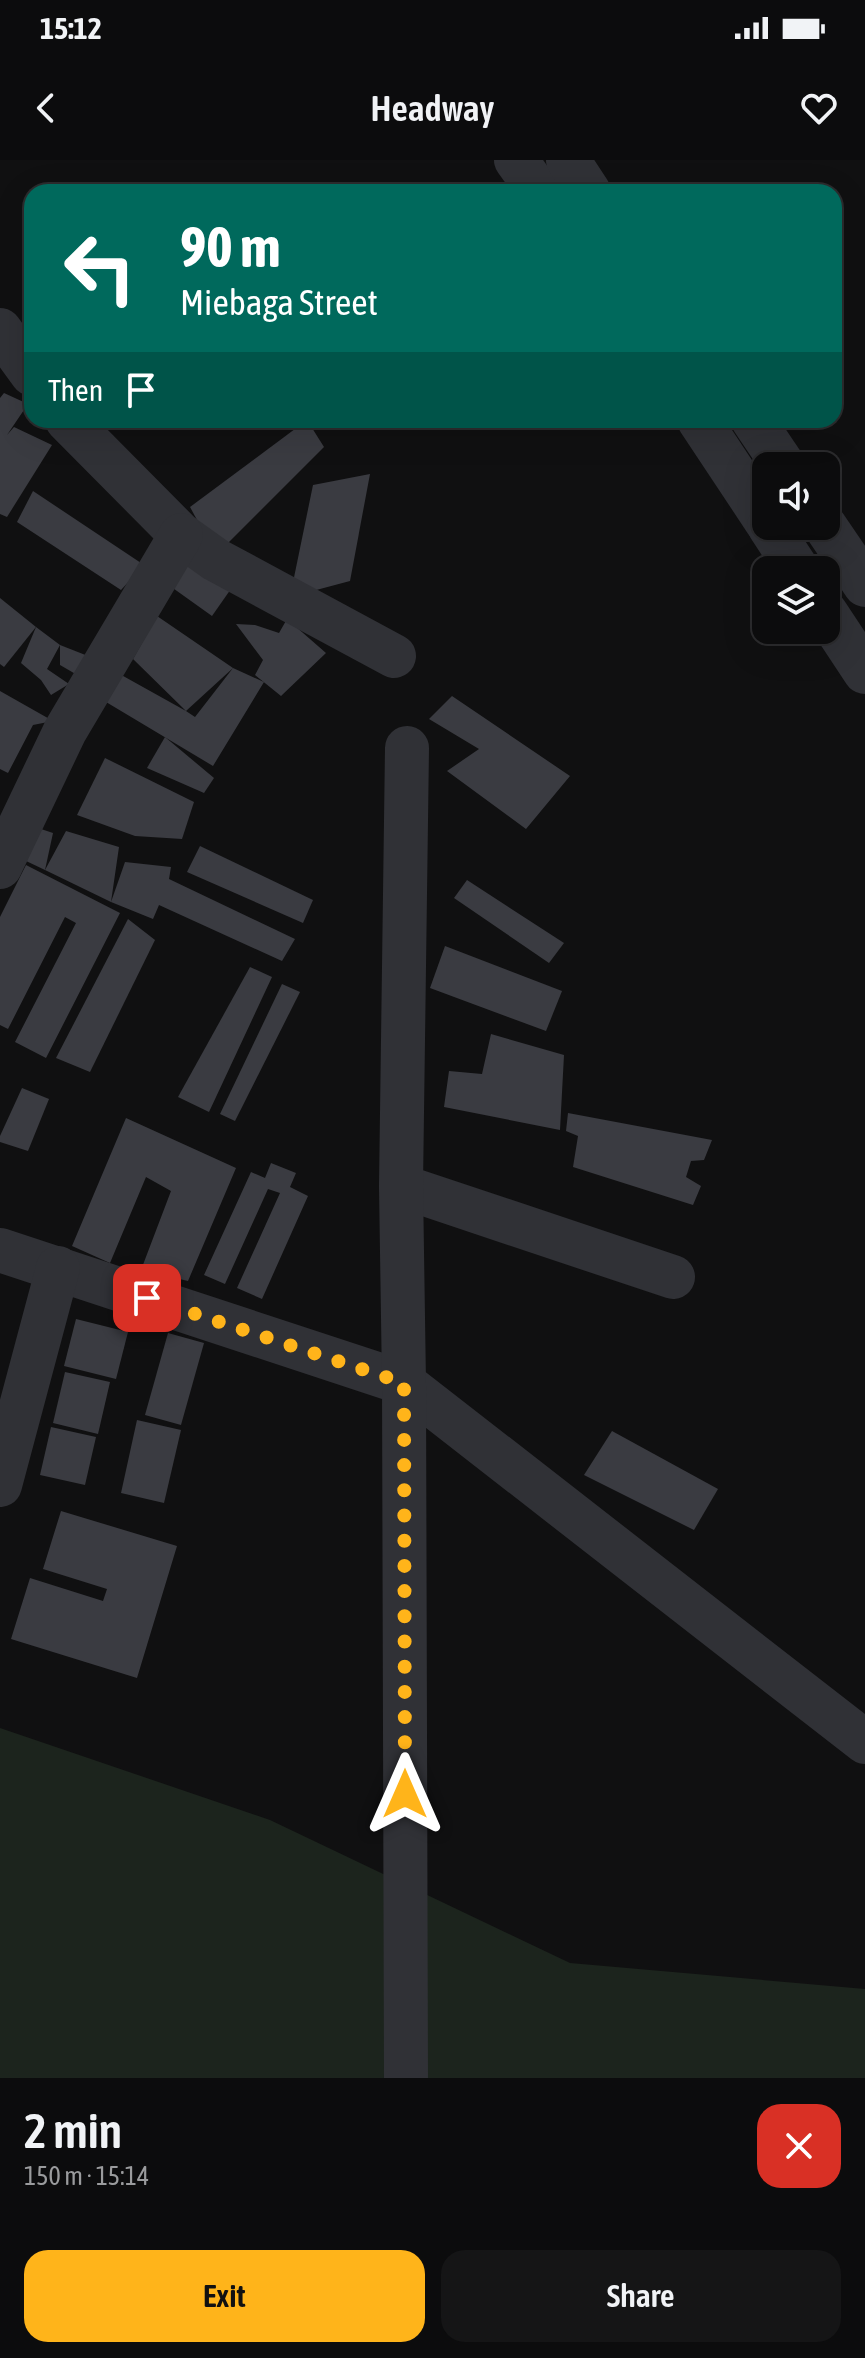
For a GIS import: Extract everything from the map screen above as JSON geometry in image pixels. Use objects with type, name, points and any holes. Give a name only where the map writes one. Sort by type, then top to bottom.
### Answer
[{"type":"street","points":[[516,160],[533,184]]},
{"type":"street","points":[[568,160],[584,184]]},
{"type":"street","points":[[0,330],[24,363]]},
{"type":"street","points":[[75,428],[181,535],[216,560],[394,656]]},
{"type":"street","points":[[704,428],[752,500]]},
{"type":"street","points":[[758,428],[775,452]]},
{"type":"street","points":[[0,867],[65,731],[181,535]]},
{"type":"street","points":[[834,540],[865,585]]},
{"type":"street","points":[[840,634],[865,672]]},
{"type":"street","points":[[406,2078],[401,1186],[407,748]]},
{"type":"street","points":[[401,1186],[673,1277]]},
{"type":"street","points":[[0,1250],[404,1383],[865,1742]]},
{"type":"street","points":[[0,1485],[58,1268]]},
{"type":"shaded area","points":[[0,1728],[270,1820],[570,1963],[865,1989],[865,2078],[0,2078]]},
{"type":"building","points":[[4,393],[24,402],[24,410],[7,435],[14,427],[52,445],[7,517],[0,514],[0,398]]},
{"type":"building","points":[[296,428],[312,428],[324,447],[216,555],[190,507]]},
{"type":"building","points":[[370,474],[350,581],[290,597],[313,485]]},
{"type":"building","points":[[33,491],[144,565],[121,590],[17,522]]},
{"type":"building","points":[[193,553],[233,586],[212,616],[170,586]]},
{"type":"building","points":[[0,598],[36,627],[4,667],[0,664]]},
{"type":"building","points":[[157,616],[233,668],[186,711],[133,659]]},
{"type":"building","points":[[287,619],[326,653],[281,696],[255,675],[263,660],[236,624],[255,625],[279,633]]},
{"type":"building","points":[[36,627],[60,645],[47,669],[69,684],[51,695],[41,680],[21,663]]},
{"type":"building","points":[[60,645],[88,656],[79,676],[60,665]]},
{"type":"building","points":[[233,668],[264,682],[213,766],[101,699],[116,672],[195,717]]},
{"type":"building","points":[[0,691],[53,721],[33,725],[8,773],[0,769]]},
{"type":"building","points":[[452,696],[570,776],[526,829],[447,771],[479,749],[429,719]]},
{"type":"building","points":[[165,737],[214,778],[204,793],[147,768]]},
{"type":"building","points":[[105,758],[194,802],[182,839],[135,836],[77,815]]},
{"type":"building","points":[[35,827],[53,833],[45,870],[24,860]]},
{"type":"building","points":[[66,831],[119,847],[111,902],[45,870]]},
{"type":"building","points":[[200,846],[313,900],[303,923],[187,872]]},
{"type":"building","points":[[125,862],[171,867],[169,879],[295,939],[282,961],[159,905],[153,919],[111,902]]},
{"type":"building","points":[[26,865],[120,913],[46,1058],[15,1042],[76,923],[65,917],[8,1029],[0,1025],[0,917]]},
{"type":"building","points":[[467,880],[564,943],[549,963],[454,898]]},
{"type":"building","points":[[128,919],[155,940],[90,1072],[56,1058]]},
{"type":"building","points":[[445,946],[562,991],[546,1031],[430,988]]},
{"type":"building","points":[[250,967],[272,977],[209,1112],[178,1097]]},
{"type":"building","points":[[282,984],[300,992],[235,1121],[220,1114]]},
{"type":"building","points":[[491,1034],[564,1055],[560,1130],[444,1107],[449,1071],[482,1074]]},
{"type":"building","points":[[22,1088],[49,1099],[28,1151],[0,1142]]},
{"type":"building","points":[[568,1113],[712,1140],[704,1160],[691,1161],[686,1177],[701,1186],[693,1205],[573,1167],[578,1136],[566,1131]]},
{"type":"building","points":[[126,1118],[236,1168],[188,1281],[141,1270],[171,1191],[146,1177],[110,1263],[72,1246]]},
{"type":"building","points":[[271,1163],[296,1173],[290,1187],[308,1196],[262,1299],[237,1288],[280,1193],[268,1189],[225,1284],[204,1275],[251,1172],[265,1178]]},
{"type":"building","points":[[76,1319],[128,1332],[116,1379],[64,1366]]},
{"type":"building","points":[[168,1333],[204,1343],[181,1425],[145,1415]]},
{"type":"building","points":[[65,1372],[110,1382],[98,1434],[53,1423]]},
{"type":"building","points":[[137,1420],[181,1430],[164,1503],[121,1493]]},
{"type":"building","points":[[51,1427],[96,1437],[85,1485],[40,1475]]},
{"type":"building","points":[[612,1431],[718,1489],[694,1530],[584,1475]]},
{"type":"building","points":[[61,1511],[177,1546],[137,1678],[11,1639],[30,1578],[103,1601],[107,1589],[43,1569]]},
{"type":"route","points":[[147,1298],[404,1383],[405,1794]]}]
